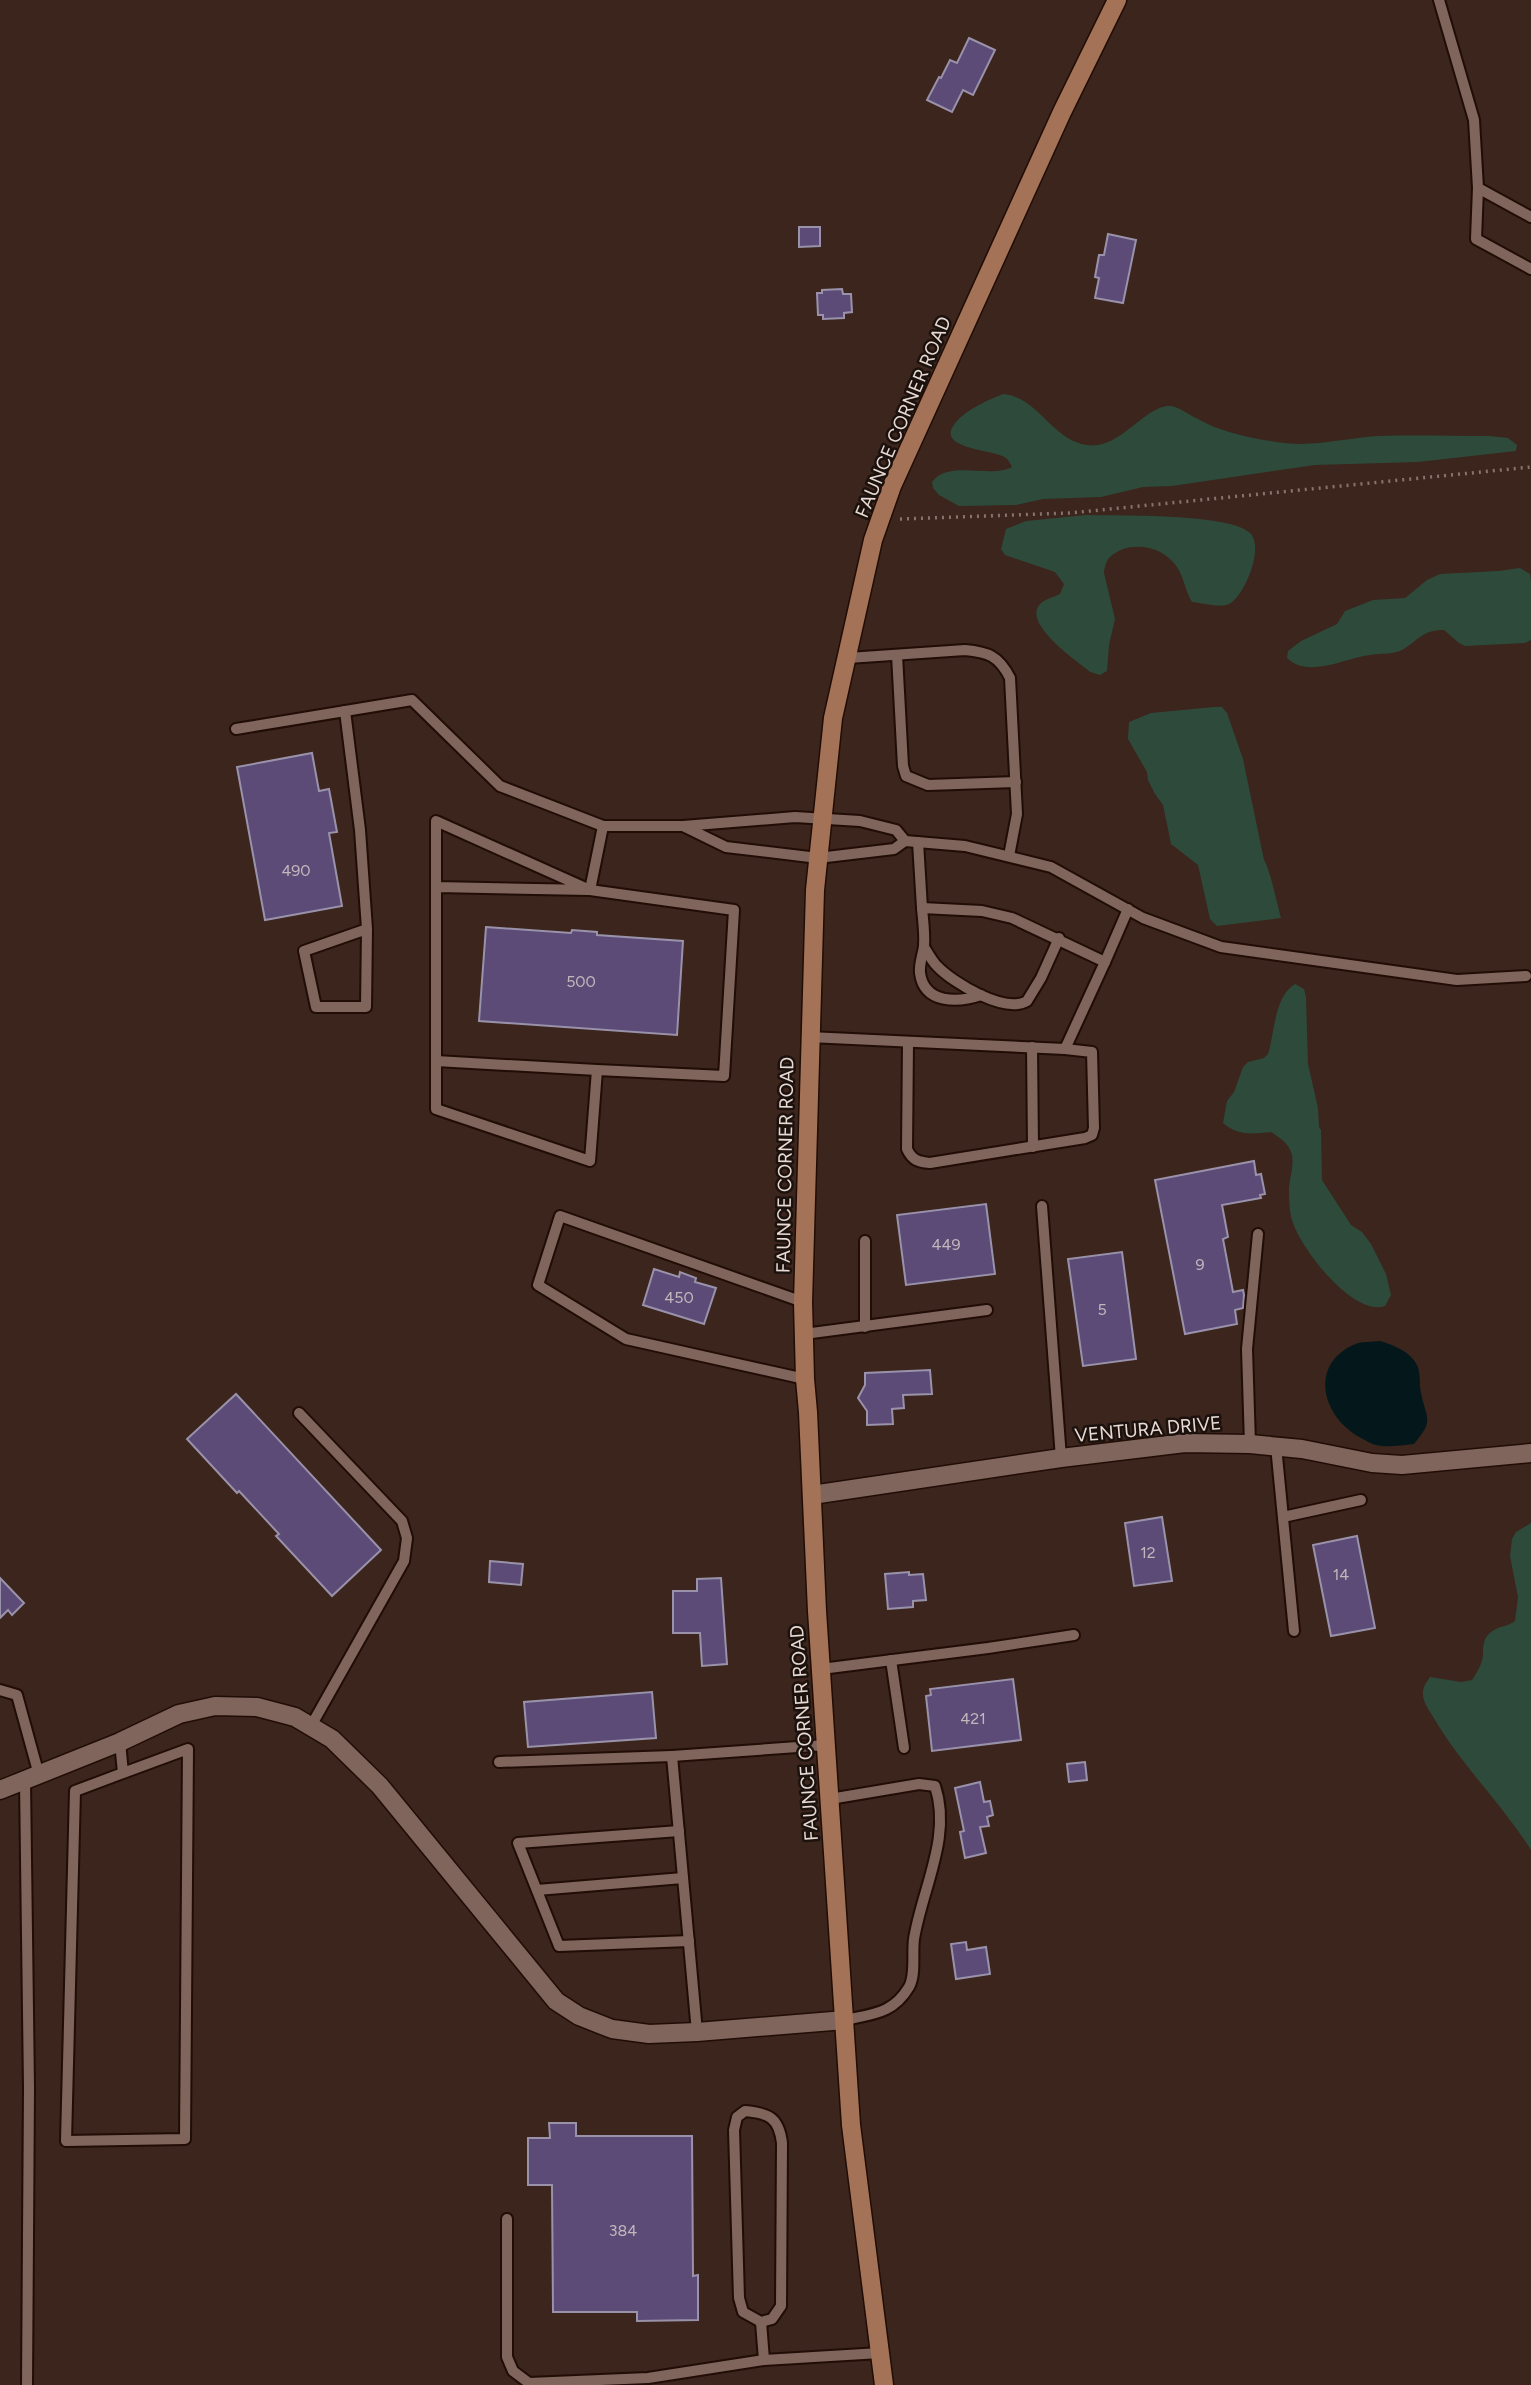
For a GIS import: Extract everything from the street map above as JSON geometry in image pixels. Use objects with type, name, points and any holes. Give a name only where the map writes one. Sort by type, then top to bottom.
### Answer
[{"type":"main road","name":"FAUNCE CORNER ROAD","points":[[884,2385],[851,2124],[805,1379],[803,1302],[809,1037],[818,858],[833,718],[873,540],[892,486],[990,269],[1117,0]]},
{"type":"street","name":"VENTURA DRIVE","points":[[812,1495],[1061,1458],[1185,1443],[1276,1446],[1371,1463],[1402,1465],[1531,1453]]},
{"type":"street","points":[[0,1790],[120,1742],[179,1714],[215,1706],[257,1707],[295,1717],[332,1739],[380,1786],[556,2001],[579,2016],[612,2029],[649,2034],[845,2020]]},
{"type":"lane","points":[[1439,0],[1474,120],[1479,188],[1476,239],[1531,269]]},
{"type":"lane","points":[[1479,188],[1531,218]]},
{"type":"lane","points":[[848,658],[965,650],[984,652],[1000,663],[1010,678],[1016,782],[1017,814],[1009,856]]},
{"type":"lane","points":[[897,655],[905,776],[928,785],[1016,782]]},
{"type":"lane","points":[[236,729],[412,700],[500,786],[603,826],[683,826],[795,817],[860,821],[896,830],[905,841]]},
{"type":"lane","points":[[345,711],[360,830],[367,929],[366,1007],[316,1007],[304,951],[367,929]]},
{"type":"lane","points":[[590,890],[436,821],[436,1109],[590,1161],[597,1070]]},
{"type":"lane","points":[[590,890],[603,826]]},
{"type":"lane","points":[[683,826],[726,846],[818,858],[894,849],[905,841],[965,846],[1051,867],[1143,918],[1221,947],[1457,980],[1526,976]]},
{"type":"lane","points":[[918,842],[924,947],[920,971],[924,986],[934,995],[952,1000],[981,995]]},
{"type":"lane","points":[[436,887],[590,890],[734,910],[724,1076],[436,1061]]},
{"type":"lane","points":[[922,908],[982,911],[1012,918],[1105,962]]},
{"type":"lane","points":[[1065,1049],[1128,909]]},
{"type":"lane","points":[[924,947],[937,966],[981,995],[1013,1006],[1027,1001],[1059,938]]},
{"type":"lane","points":[[809,1037],[1032,1047],[1092,1052],[1092,1135],[1085,1139],[930,1163],[919,1162],[910,1156],[907,1149],[908,1042]]},
{"type":"lane","points":[[1032,1047],[1033,1147]]},
{"type":"lane","points":[[1042,1206],[1061,1458]]},
{"type":"lane","points":[[803,1302],[560,1216],[538,1285],[626,1339],[805,1379]]},
{"type":"lane","points":[[1250,1444],[1247,1349],[1258,1234]]},
{"type":"lane","points":[[864,1327],[865,1241]]},
{"type":"lane","points":[[804,1334],[987,1310]]},
{"type":"lane","points":[[299,1413],[402,1521],[407,1538],[404,1561],[311,1726]]},
{"type":"lane","points":[[1276,1446],[1294,1631]]},
{"type":"lane","points":[[1283,1517],[1362,1500]]},
{"type":"lane","points":[[821,1669],[1074,1635]]},
{"type":"lane","points":[[891,1660],[904,1748]]},
{"type":"lane","points":[[0,1690],[17,1695],[32,1778],[27,2385]]},
{"type":"lane","points":[[120,1742],[123,1773]]},
{"type":"lane","points":[[499,1762],[672,1756],[826,1745]]},
{"type":"lane","points":[[188,1749],[185,2139],[66,2141],[75,1791],[123,1773],[188,1749]]},
{"type":"lane","points":[[672,1756],[697,2032]]},
{"type":"lane","points":[[830,1798],[919,1784],[935,1786],[941,1803],[939,1835],[914,1939],[910,1986],[888,2011],[845,2020]]},
{"type":"lane","points":[[679,1831],[519,1843],[559,1946],[688,1941]]},
{"type":"lane","points":[[537,1890],[683,1878]]},
{"type":"lane","points":[[745,2111],[763,2112],[774,2120],[780,2128],[782,2143],[781,2306],[772,2319],[761,2322],[743,2312],[739,2298],[734,2130],[737,2117],[745,2111]]},
{"type":"lane","points":[[507,2219],[507,2357],[513,2371],[529,2383],[648,2378],[764,2360],[880,2353]]},
{"type":"lane","points":[[761,2322],[764,2360]]},
{"type":"path","points":[[880,520],[1070,513],[1531,467]]},
{"type":"green space","points":[[1003,394],[1026,402],[1064,436],[1087,445],[1099,445],[1120,436],[1148,414],[1171,406],[1225,431],[1289,444],[1378,436],[1490,436],[1508,438],[1517,445],[1516,451],[1418,462],[1315,465],[1172,486],[1143,487],[1101,497],[1043,499],[1016,505],[959,506],[939,495],[933,488],[932,482],[939,475],[959,470],[993,471],[1012,467],[1007,458],[958,443],[952,438],[951,431],[966,413]]},
{"type":"green space","points":[[1086,515],[1197,519],[1238,527],[1250,533],[1254,540],[1251,571],[1235,600],[1225,605],[1210,605],[1192,602],[1177,567],[1160,552],[1145,547],[1130,547],[1115,553],[1107,561],[1104,573],[1115,619],[1107,671],[1100,675],[1090,672],[1053,641],[1038,621],[1036,612],[1040,604],[1060,594],[1064,584],[1055,572],[1005,555],[1001,549],[1006,529],[1026,521]]},
{"type":"green space","points":[[1520,568],[1530,574],[1531,582],[1531,640],[1525,643],[1465,646],[1444,630],[1437,630],[1398,652],[1374,654],[1327,666],[1305,667],[1287,658],[1288,651],[1301,641],[1337,624],[1345,611],[1373,600],[1405,598],[1427,580],[1440,574]]},
{"type":"green space","points":[[1222,707],[1227,713],[1243,759],[1264,860],[1281,918],[1217,926],[1210,919],[1198,865],[1171,844],[1163,805],[1128,739],[1129,722],[1151,713]]},
{"type":"green space","points":[[1295,984],[1304,989],[1306,997],[1308,1064],[1321,1130],[1322,1180],[1351,1225],[1362,1232],[1371,1244],[1386,1274],[1391,1295],[1385,1306],[1372,1307],[1344,1291],[1305,1247],[1291,1216],[1289,1187],[1292,1159],[1286,1144],[1271,1132],[1240,1132],[1223,1123],[1227,1101],[1234,1092],[1243,1067],[1248,1062],[1264,1058],[1268,1054],[1279,1006],[1288,990]]},
{"type":"green space","points":[[1531,1523],[1531,1850],[1446,1737],[1426,1705],[1423,1693],[1430,1677],[1461,1682],[1472,1680],[1482,1660],[1486,1637],[1494,1630],[1515,1621],[1518,1597],[1510,1556],[1512,1539],[1516,1532]]},
{"type":"shaded area","points":[[1380,1341],[1406,1352],[1418,1368],[1427,1425],[1414,1444],[1385,1446],[1370,1443],[1348,1429],[1337,1418],[1330,1405],[1326,1378],[1330,1366],[1339,1354],[1353,1345]]},
{"type":"building","points":[[969,38],[995,50],[973,95],[963,90],[952,112],[927,100],[950,60],[957,63]]},
{"type":"building","points":[[799,227],[820,227],[820,246],[799,247]]},
{"type":"building","points":[[1108,234],[1136,240],[1123,303],[1095,298],[1099,278],[1095,277],[1099,255],[1104,255]]},
{"type":"building","points":[[842,289],[843,294],[851,294],[852,312],[844,313],[844,318],[823,319],[823,315],[818,315],[817,293],[822,293],[822,290]]},
{"type":"building","points":[[312,753],[319,791],[329,789],[337,832],[329,833],[342,906],[265,920],[237,767]]},
{"type":"building","points":[[486,927],[571,933],[572,930],[597,932],[597,935],[683,941],[677,1035],[479,1021]]},
{"type":"building","points":[[1254,1161],[1256,1175],[1261,1174],[1265,1194],[1260,1195],[1261,1198],[1222,1205],[1228,1237],[1223,1239],[1233,1292],[1243,1290],[1244,1295],[1243,1308],[1235,1310],[1237,1324],[1185,1334],[1155,1180]]},
{"type":"building","points":[[986,1204],[995,1274],[906,1285],[897,1215]]},
{"type":"building","points":[[1122,1252],[1136,1359],[1083,1366],[1068,1259]]},
{"type":"building","points":[[654,1269],[679,1277],[680,1272],[696,1278],[695,1282],[716,1288],[704,1324],[643,1305]]},
{"type":"building","points":[[930,1370],[932,1394],[903,1395],[904,1408],[892,1409],[893,1424],[867,1425],[867,1411],[858,1398],[865,1385],[865,1373]]},
{"type":"building","points":[[236,1394],[381,1550],[332,1596],[276,1536],[279,1534],[187,1439]]},
{"type":"building","points":[[1162,1517],[1172,1581],[1134,1586],[1125,1523]]},
{"type":"building","points":[[1357,1536],[1375,1628],[1331,1636],[1313,1545]]},
{"type":"building","points":[[490,1561],[523,1564],[521,1585],[489,1582]]},
{"type":"building","points":[[909,1572],[909,1575],[923,1574],[926,1600],[913,1601],[913,1607],[888,1609],[885,1574]]},
{"type":"building","points":[[0,1578],[24,1603],[12,1615],[8,1610],[0,1618]]},
{"type":"building","points":[[721,1578],[727,1664],[702,1666],[700,1633],[673,1633],[673,1591],[697,1591],[697,1579]]},
{"type":"building","points":[[1013,1679],[1021,1740],[932,1751],[926,1696],[931,1695],[930,1689]]},
{"type":"building","points":[[652,1692],[656,1738],[528,1747],[524,1702]]},
{"type":"building","points":[[1085,1762],[1087,1780],[1069,1782],[1067,1764]]},
{"type":"building","points":[[980,1782],[984,1802],[990,1801],[993,1815],[987,1817],[989,1826],[980,1827],[986,1853],[965,1858],[960,1832],[964,1831],[955,1788]]},
{"type":"building","points":[[966,1942],[967,1950],[986,1947],[990,1974],[956,1979],[951,1944]]},
{"type":"building","points":[[549,2123],[576,2123],[576,2136],[692,2136],[693,2276],[698,2275],[698,2320],[637,2321],[637,2312],[553,2312],[552,2185],[528,2185],[528,2138],[550,2138]]}]
